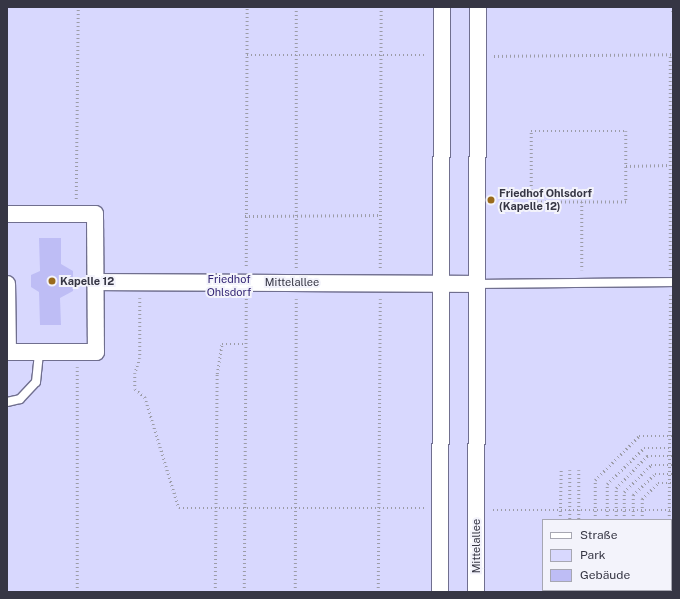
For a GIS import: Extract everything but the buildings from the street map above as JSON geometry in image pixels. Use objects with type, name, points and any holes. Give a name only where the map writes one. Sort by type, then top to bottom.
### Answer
[{"type":"street","points":[[440,592],[442,7]]},
{"type":"street","name":"Mittelallee","points":[[476,592],[478,7]]},
{"type":"street","points":[[7,214],[95,214],[96,352],[8,352],[7,284]]},
{"type":"street","name":"Mittelallee","points":[[95,282],[140,281],[477,284]]},
{"type":"lane","points":[[477,284],[671,282]]},
{"type":"lane","points":[[7,402],[20,399],[36,382],[39,352]]},
{"type":"path","points":[[75,214],[78,7]]},
{"type":"path","points":[[673,7],[673,13]]},
{"type":"path","points":[[476,510],[671,510],[670,165],[672,54],[477,56]]},
{"type":"path","points":[[247,55],[442,55]]},
{"type":"path","points":[[531,131],[626,131],[626,202],[582,202],[531,202],[531,131]]},
{"type":"path","points":[[626,166],[670,165]]},
{"type":"path","points":[[582,202],[582,283]]},
{"type":"path","points":[[245,216],[380,215]]},
{"type":"path","points":[[140,281],[140,358],[135,373],[135,389],[145,397],[179,508],[440,508]]},
{"type":"path","points":[[215,592],[217,508],[217,374],[222,344],[246,344]]},
{"type":"path","points":[[77,352],[77,592]]},
{"type":"path","points":[[595,519],[595,480],[639,436],[671,436]]},
{"type":"path","points":[[607,519],[607,484],[644,448],[671,448]]},
{"type":"path","points":[[616,519],[616,488],[647,456],[671,456]]},
{"type":"path","points":[[624,519],[624,492],[651,465],[671,465]]},
{"type":"path","points":[[560,519],[561,470]]},
{"type":"path","points":[[570,470],[570,519]]},
{"type":"path","points":[[579,470],[579,519]]},
{"type":"path","points":[[633,519],[633,495],[655,474],[671,474]]},
{"type":"path","points":[[642,519],[642,499],[658,483],[671,483]]},
{"type":"green space","name":"Friedhof Ohlsdorf","points":[[7,7],[673,7],[673,592],[7,592]]},
{"type":"place","name":"Friedhof Ohlsdorf (Kapelle 12)","points":[[491,200]]},
{"type":"place","name":"Kapelle 12","points":[[52,281]]}]
